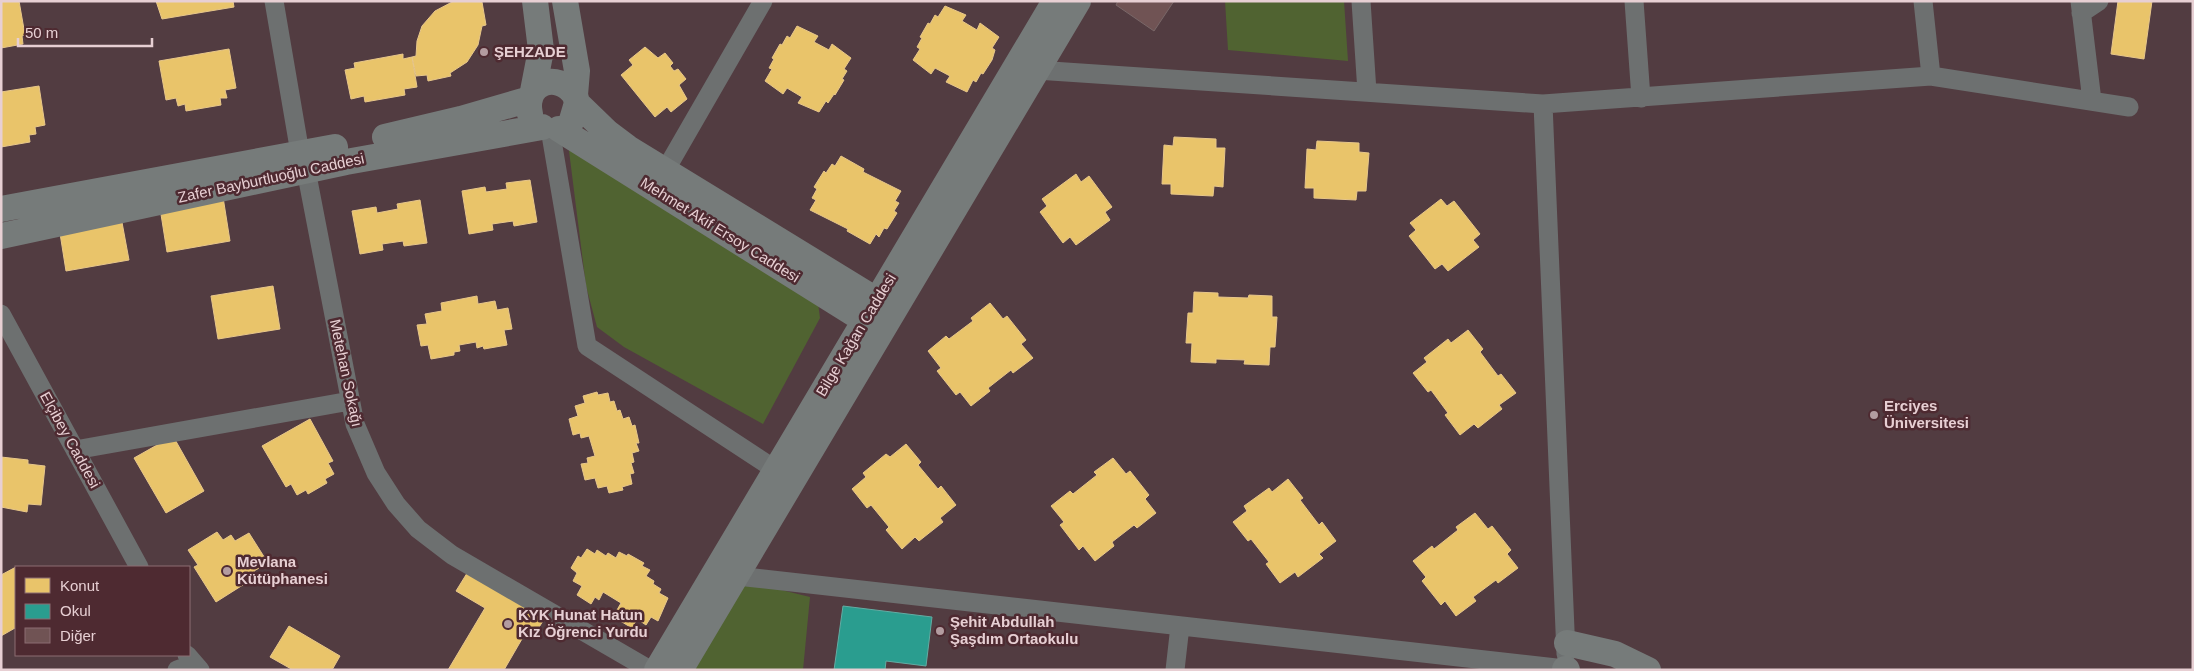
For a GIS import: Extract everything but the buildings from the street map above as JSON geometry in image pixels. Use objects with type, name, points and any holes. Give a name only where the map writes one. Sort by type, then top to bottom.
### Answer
[{"type":"street","name":"Metehan Sokağı","points":[[274,1],[303,162],[350,401],[355,424],[376,473],[396,504],[418,529],[452,555],[650,670]]},
{"type":"street","points":[[535,1],[541,50],[531,95],[530,115],[550,128],[588,346],[776,470]]},
{"type":"street","points":[[550,128],[572,119],[576,99],[576,70],[565,1]]},
{"type":"street","points":[[664,171],[763,1]]},
{"type":"street","name":"Bilge Kağan Caddesi","points":[[680,670],[736,576],[1055,1]]},
{"type":"street","name":"Bilge Kağan Caddesi","points":[[657,670],[776,470],[879,316],[1078,1]]},
{"type":"street","points":[[1361,1],[1367,92]]},
{"type":"street","points":[[1634,1],[1641,98]]},
{"type":"street","points":[[1923,1],[1931,76]]},
{"type":"street","points":[[2092,101],[2081,7],[2099,1]]},
{"type":"street","points":[[1036,70],[1543,104],[1931,76],[2129,107]]},
{"type":"street","points":[[531,95],[547,82],[555,81],[563,84],[576,99]]},
{"type":"street","name":"Zafer Bayburtluoğlu Caddesi","points":[[1,236],[303,162],[415,131],[531,95]]},
{"type":"street","name":"Mehmet Akif Ersoy Caddesi","points":[[576,99],[608,133],[879,316]]},
{"type":"street","points":[[736,576],[1566,670],[1567,643],[1543,104]]},
{"type":"street","name":"Zafer Bayburtluoğlu Caddesi","points":[[1,209],[303,162],[550,128]]},
{"type":"street","name":"Mehmet Akif Ersoy Caddesi","points":[[550,128],[879,316]]},
{"type":"street","name":"Elçibey Caddesi","points":[[1,314],[138,566]]},
{"type":"street","points":[[76,450],[350,401]]},
{"type":"street","points":[[1175,670],[1180,626]]},
{"type":"street","points":[[1567,643],[1614,654],[1648,670]]},
{"type":"green space","points":[[1225,1],[1344,1],[1348,61],[1228,50]]},
{"type":"green space","points":[[568,143],[817,295],[820,318],[763,424],[624,347],[597,327],[586,286]]},
{"type":"green space","points":[[741,580],[810,597],[803,670],[687,670]]},
{"type":"place","name":"ŞEHZADE","points":[[484,52]]},
{"type":"place","name":"Erciyes Üniversitesi","points":[[1874,415]]},
{"type":"place","name":"Mevlana Kütüphanesi","points":[[227,571]]},
{"type":"place","name":"KYK Hunat Hatun Kız Öğrenci Yurdu","points":[[508,624]]},
{"type":"place","name":"Şehit Abdullah Şaşdım Ortaokulu","points":[[940,631]]}]
